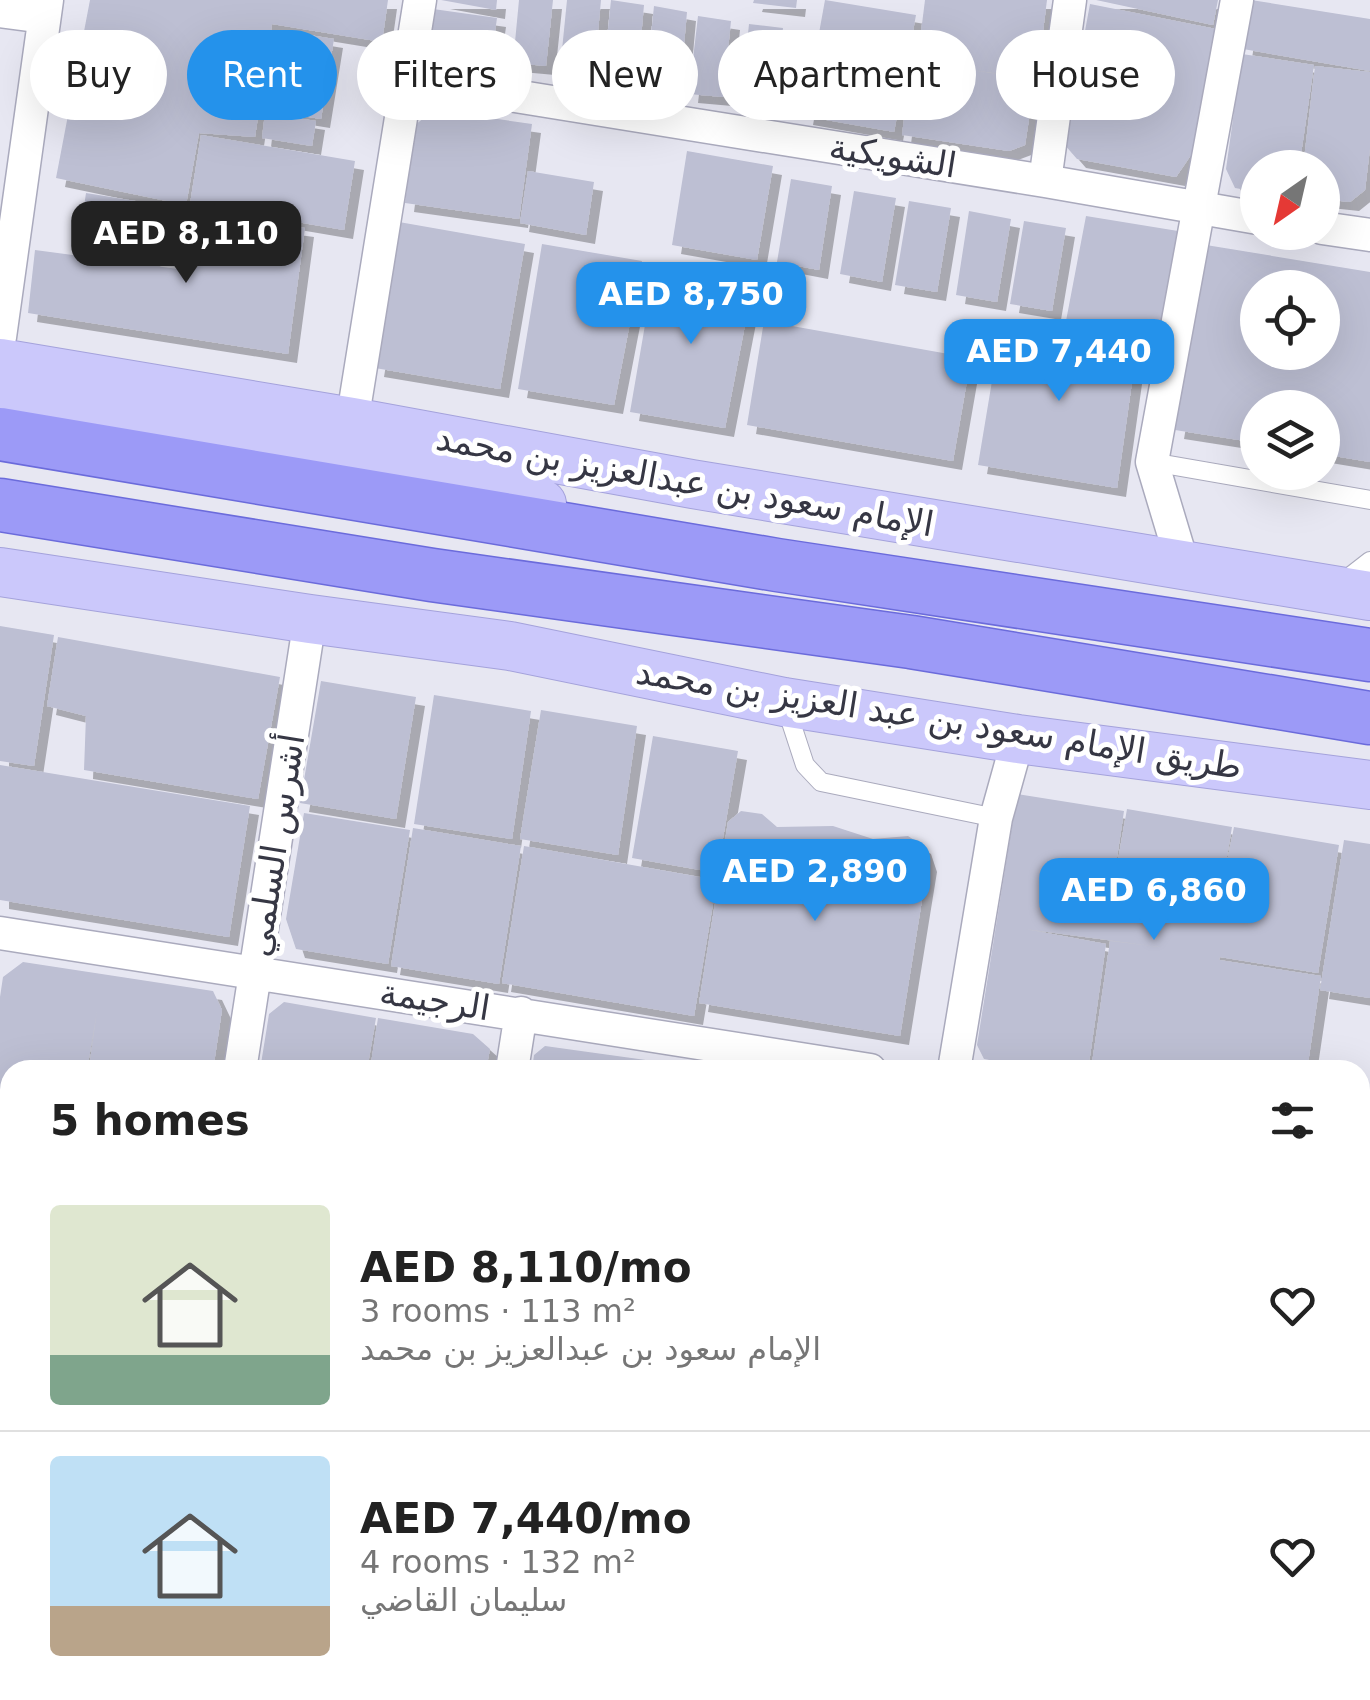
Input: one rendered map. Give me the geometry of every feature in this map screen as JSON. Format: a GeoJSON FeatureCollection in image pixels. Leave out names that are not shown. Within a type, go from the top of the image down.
{"type":"FeatureCollection","features":[{"type":"Feature","properties":{"kind":"main road","name":"الإمام سعود بن عبدالعزيز بن محمد"},"geometry":{"type":"LineString","coordinates":[[0,434],[777,565],[1370,655]]}},
{"type":"Feature","properties":{"kind":"main road"},"geometry":{"type":"LineString","coordinates":[[0,505],[432,575],[911,642],[1370,718]]}},
{"type":"Feature","properties":{"kind":"main road"},"geometry":{"type":"LineString","coordinates":[[0,540],[240,568],[432,575]]}},
{"type":"Feature","properties":{"kind":"street"},"geometry":{"type":"LineString","coordinates":[[416,30],[420,0]]}},
{"type":"Feature","properties":{"kind":"street"},"geometry":{"type":"LineString","coordinates":[[1045,181],[1070,0]]}},
{"type":"Feature","properties":{"kind":"street"},"geometry":{"type":"LineString","coordinates":[[1183,566],[1152,462],[1237,0]]}},
{"type":"Feature","properties":{"kind":"street"},"geometry":{"type":"LineString","coordinates":[[0,11],[45,9],[0,337]]}},
{"type":"Feature","properties":{"kind":"street","name":"الشويكية"},"geometry":{"type":"LineString","coordinates":[[532,99],[1240,216]]}},
{"type":"Feature","properties":{"kind":"street"},"geometry":{"type":"LineString","coordinates":[[352,422],[402,120]]}},
{"type":"Feature","properties":{"kind":"street"},"geometry":{"type":"LineString","coordinates":[[1340,231],[1370,235]]}},
{"type":"Feature","properties":{"kind":"street","name":"الإمام سعود بن عبدالعزيز بن محمد"},"geometry":{"type":"LineString","coordinates":[[0,363],[674,481],[1351,593]]}},
{"type":"Feature","properties":{"kind":"street"},"geometry":{"type":"LineString","coordinates":[[0,398],[437,477],[777,565]]}},
{"type":"Feature","properties":{"kind":"street","name":"طريق الإمام سعود بن عبد العزيز بن محمد"},"geometry":{"type":"LineString","coordinates":[[0,572],[510,646],[784,702],[1018,739],[1370,785]]}},
{"type":"Feature","properties":{"kind":"street","name":"أشرس السلمي"},"geometry":{"type":"LineString","coordinates":[[242,1060],[310,619]]}},
{"type":"Feature","properties":{"kind":"street"},"geometry":{"type":"LineString","coordinates":[[956,1060],[996,818],[1018,739]]}},
{"type":"Feature","properties":{"kind":"street","name":"الرجيمة"},"geometry":{"type":"LineString","coordinates":[[0,934],[521,1014],[766,1060]]}},
{"type":"Feature","properties":{"kind":"street"},"geometry":{"type":"LineString","coordinates":[[514,1060],[521,1014]]}},
{"type":"Feature","properties":{"kind":"lane"},"geometry":{"type":"LineString","coordinates":[[1152,462],[1370,500]]}},
{"type":"Feature","properties":{"kind":"lane"},"geometry":{"type":"LineString","coordinates":[[1351,593],[1370,561]]}},
{"type":"Feature","properties":{"kind":"lane"},"geometry":{"type":"LineString","coordinates":[[784,702],[805,765],[821,782],[996,818]]}},
{"type":"Feature","properties":{"kind":"building"},"geometry":{"type":"Polygon","coordinates":[[[90,0],[388,0],[384,30],[357,30],[357,38],[337,35],[337,30],[272,24],[271,30],[187,30],[187,120],[258,120],[255,137],[199,133],[186,205],[56,178],[67,120],[167,120],[167,30],[84,30],[90,0]]]}},
{"type":"Feature","properties":{"kind":"building"},"geometry":{"type":"Polygon","coordinates":[[[441,0],[497,0],[496,10],[441,0]]]}},
{"type":"Feature","properties":{"kind":"building"},"geometry":{"type":"Polygon","coordinates":[[[519,0],[553,0],[546,66],[532,65],[532,30],[516,30],[519,0]]]}},
{"type":"Feature","properties":{"kind":"building"},"geometry":{"type":"Polygon","coordinates":[[[567,0],[601,0],[598,30],[564,30],[567,0]]]}},
{"type":"Feature","properties":{"kind":"building"},"geometry":{"type":"Polygon","coordinates":[[[611,0],[644,5],[642,30],[608,30],[611,0]]]}},
{"type":"Feature","properties":{"kind":"building"},"geometry":{"type":"Polygon","coordinates":[[[797,0],[796,8],[753,3],[797,0]]]}},
{"type":"Feature","properties":{"kind":"building"},"geometry":{"type":"Polygon","coordinates":[[[825,0],[916,15],[913,30],[820,30],[825,0]]]}},
{"type":"Feature","properties":{"kind":"building"},"geometry":{"type":"Polygon","coordinates":[[[925,0],[1047,0],[1043,30],[996,30],[996,73],[976,71],[976,30],[921,30],[925,0]]]}},
{"type":"Feature","properties":{"kind":"building"},"geometry":{"type":"Polygon","coordinates":[[[1096,0],[1218,0],[1213,25],[1096,0]]]}},
{"type":"Feature","properties":{"kind":"building"},"geometry":{"type":"Polygon","coordinates":[[[1251,0],[1370,19],[1370,71],[1243,49],[1251,0]]]}},
{"type":"Feature","properties":{"kind":"building"},"geometry":{"type":"Polygon","coordinates":[[[1090,4],[1216,29],[1193,152],[1176,177],[1077,159],[1064,144],[1068,120],[1175,120],[1175,30],[1085,30],[1090,4]]]}},
{"type":"Feature","properties":{"kind":"building"},"geometry":{"type":"Polygon","coordinates":[[[654,6],[687,12],[685,30],[652,30],[654,6]]]}},
{"type":"Feature","properties":{"kind":"building"},"geometry":{"type":"Polygon","coordinates":[[[426,8],[497,18],[495,30],[423,30],[426,8]]]}},
{"type":"Feature","properties":{"kind":"building"},"geometry":{"type":"Polygon","coordinates":[[[698,16],[731,21],[730,30],[718,30],[718,97],[698,95],[698,16]]]}},
{"type":"Feature","properties":{"kind":"building"},"geometry":{"type":"Polygon","coordinates":[[[749,24],[783,28],[783,30],[748,30],[749,24]]]}},
{"type":"Feature","properties":{"kind":"building"},"geometry":{"type":"Polygon","coordinates":[[[1242,54],[1314,65],[1302,150],[1240,150],[1240,189],[1235,188],[1226,169],[1242,54]]]}},
{"type":"Feature","properties":{"kind":"building"},"geometry":{"type":"Polygon","coordinates":[[[1315,66],[1370,72],[1370,148],[1365,190],[1350,202],[1340,201],[1340,150],[1305,150],[1315,66]]]}},
{"type":"Feature","properties":{"kind":"building"},"geometry":{"type":"Polygon","coordinates":[[[976,71],[996,74],[996,120],[1029,120],[1025,145],[1009,151],[902,135],[904,120],[976,120],[976,71]]]}},
{"type":"Feature","properties":{"kind":"building"},"geometry":{"type":"Polygon","coordinates":[[[264,120],[316,121],[312,146],[262,138],[264,120]]]}},
{"type":"Feature","properties":{"kind":"building"},"geometry":{"type":"Polygon","coordinates":[[[421,120],[532,124],[519,219],[405,203],[415,125],[421,120]]]}},
{"type":"Feature","properties":{"kind":"building"},"geometry":{"type":"Polygon","coordinates":[[[826,120],[896,120],[894,132],[826,120]]]}},
{"type":"Feature","properties":{"kind":"building"},"geometry":{"type":"Polygon","coordinates":[[[201,135],[355,161],[344,230],[190,204],[201,135]]]}},
{"type":"Feature","properties":{"kind":"building"},"geometry":{"type":"Polygon","coordinates":[[[687,151],[773,166],[757,260],[672,245],[687,151]]]}},
{"type":"Feature","properties":{"kind":"building"},"geometry":{"type":"Polygon","coordinates":[[[528,171],[594,182],[586,235],[520,223],[528,171]]]}},
{"type":"Feature","properties":{"kind":"building"},"geometry":{"type":"Polygon","coordinates":[[[791,179],[832,186],[819,270],[777,262],[791,179]]]}},
{"type":"Feature","properties":{"kind":"building"},"geometry":{"type":"Polygon","coordinates":[[[854,191],[896,198],[882,282],[840,274],[854,191]]]}},
{"type":"Feature","properties":{"kind":"building"},"geometry":{"type":"Polygon","coordinates":[[[86,193],[160,205],[151,259],[78,247],[86,193]]]}},
{"type":"Feature","properties":{"kind":"building"},"geometry":{"type":"Polygon","coordinates":[[[909,201],[951,208],[937,292],[895,285],[909,201]]]}},
{"type":"Feature","properties":{"kind":"building"},"geometry":{"type":"Polygon","coordinates":[[[969,211],[1011,219],[997,302],[956,295],[969,211]]]}},
{"type":"Feature","properties":{"kind":"building"},"geometry":{"type":"Polygon","coordinates":[[[185,212],[305,228],[288,354],[28,313],[35,250],[178,269],[185,212]]]}},
{"type":"Feature","properties":{"kind":"building"},"geometry":{"type":"Polygon","coordinates":[[[1086,216],[1178,231],[1168,341],[1066,321],[1086,216]]]}},
{"type":"Feature","properties":{"kind":"building"},"geometry":{"type":"Polygon","coordinates":[[[1024,221],[1066,228],[1052,311],[1010,304],[1024,221]]]}},
{"type":"Feature","properties":{"kind":"building"},"geometry":{"type":"Polygon","coordinates":[[[399,222],[525,244],[500,389],[375,368],[399,222]]]}},
{"type":"Feature","properties":{"kind":"building"},"geometry":{"type":"Polygon","coordinates":[[[542,244],[642,261],[614,405],[518,389],[542,244]]]}},
{"type":"Feature","properties":{"kind":"building"},"geometry":{"type":"Polygon","coordinates":[[[1206,245],[1370,272],[1370,462],[1340,457],[1340,390],[1240,390],[1240,440],[1175,430],[1206,245]]]}},
{"type":"Feature","properties":{"kind":"building"},"geometry":{"type":"Polygon","coordinates":[[[655,267],[753,284],[725,428],[630,412],[655,267]]]}},
{"type":"Feature","properties":{"kind":"building"},"geometry":{"type":"Polygon","coordinates":[[[764,321],[971,358],[953,461],[747,425],[764,321]]]}},
{"type":"Feature","properties":{"kind":"building"},"geometry":{"type":"Polygon","coordinates":[[[1002,321],[1138,340],[1117,488],[978,465],[1002,321]]]}},
{"type":"Feature","properties":{"kind":"building"},"geometry":{"type":"Polygon","coordinates":[[[0,626],[54,635],[34,766],[0,761],[0,626]]]}},
{"type":"Feature","properties":{"kind":"building"},"geometry":{"type":"Polygon","coordinates":[[[58,637],[280,677],[258,799],[84,770],[86,716],[47,706],[58,637]]]}},
{"type":"Feature","properties":{"kind":"building"},"geometry":{"type":"Polygon","coordinates":[[[321,681],[416,697],[396,819],[300,803],[321,681]]]}},
{"type":"Feature","properties":{"kind":"building"},"geometry":{"type":"Polygon","coordinates":[[[434,695],[531,711],[512,839],[414,824],[434,695]]]}},
{"type":"Feature","properties":{"kind":"building"},"geometry":{"type":"Polygon","coordinates":[[[541,710],[637,726],[618,855],[520,839],[541,710]]]}},
{"type":"Feature","properties":{"kind":"building"},"geometry":{"type":"Polygon","coordinates":[[[653,736],[738,751],[717,873],[632,858],[653,736]]]}},
{"type":"Feature","properties":{"kind":"building"},"geometry":{"type":"Polygon","coordinates":[[[0,765],[250,806],[229,937],[0,900],[0,765]]]}},
{"type":"Feature","properties":{"kind":"building"},"geometry":{"type":"Polygon","coordinates":[[[1017,794],[1124,811],[1108,917],[1127,809],[1232,827],[1222,886],[1234,827],[1339,845],[1318,973],[1220,957],[1219,960],[1321,976],[1308,1060],[1092,1060],[1110,941],[1160,947],[1025,929],[1106,944],[1089,1060],[990,1060],[984,1059],[977,1045],[1017,794]]]}},
{"type":"Feature","properties":{"kind":"building"},"geometry":{"type":"Polygon","coordinates":[[[741,811],[762,814],[777,827],[833,826],[873,839],[908,836],[922,845],[928,863],[900,1036],[699,1003],[728,822],[741,811]]]}},
{"type":"Feature","properties":{"kind":"building"},"geometry":{"type":"Polygon","coordinates":[[[304,813],[410,830],[388,964],[296,949],[286,919],[304,813]]]}},
{"type":"Feature","properties":{"kind":"building"},"geometry":{"type":"Polygon","coordinates":[[[413,828],[521,846],[499,984],[391,966],[413,828]]]}},
{"type":"Feature","properties":{"kind":"building"},"geometry":{"type":"Polygon","coordinates":[[[1344,840],[1370,844],[1370,998],[1320,990],[1344,840]]]}},
{"type":"Feature","properties":{"kind":"building"},"geometry":{"type":"Polygon","coordinates":[[[524,846],[717,880],[694,1016],[502,983],[524,846]]]}},
{"type":"Feature","properties":{"kind":"building"},"geometry":{"type":"Polygon","coordinates":[[[23,962],[213,991],[222,1010],[214,1060],[90,1060],[97,1011],[89,1060],[0,1060],[3,977],[23,962]]]}},
{"type":"Feature","properties":{"kind":"building"},"geometry":{"type":"Polygon","coordinates":[[[284,1002],[376,1018],[369,1060],[262,1060],[269,1014],[284,1002]]]}},
{"type":"Feature","properties":{"kind":"building"},"geometry":{"type":"Polygon","coordinates":[[[378,1018],[473,1034],[490,1049],[488,1060],[372,1060],[378,1018]]]}},
{"type":"Feature","properties":{"kind":"building"},"geometry":{"type":"Polygon","coordinates":[[[545,1046],[646,1060],[533,1060],[545,1046]]]}}]}
